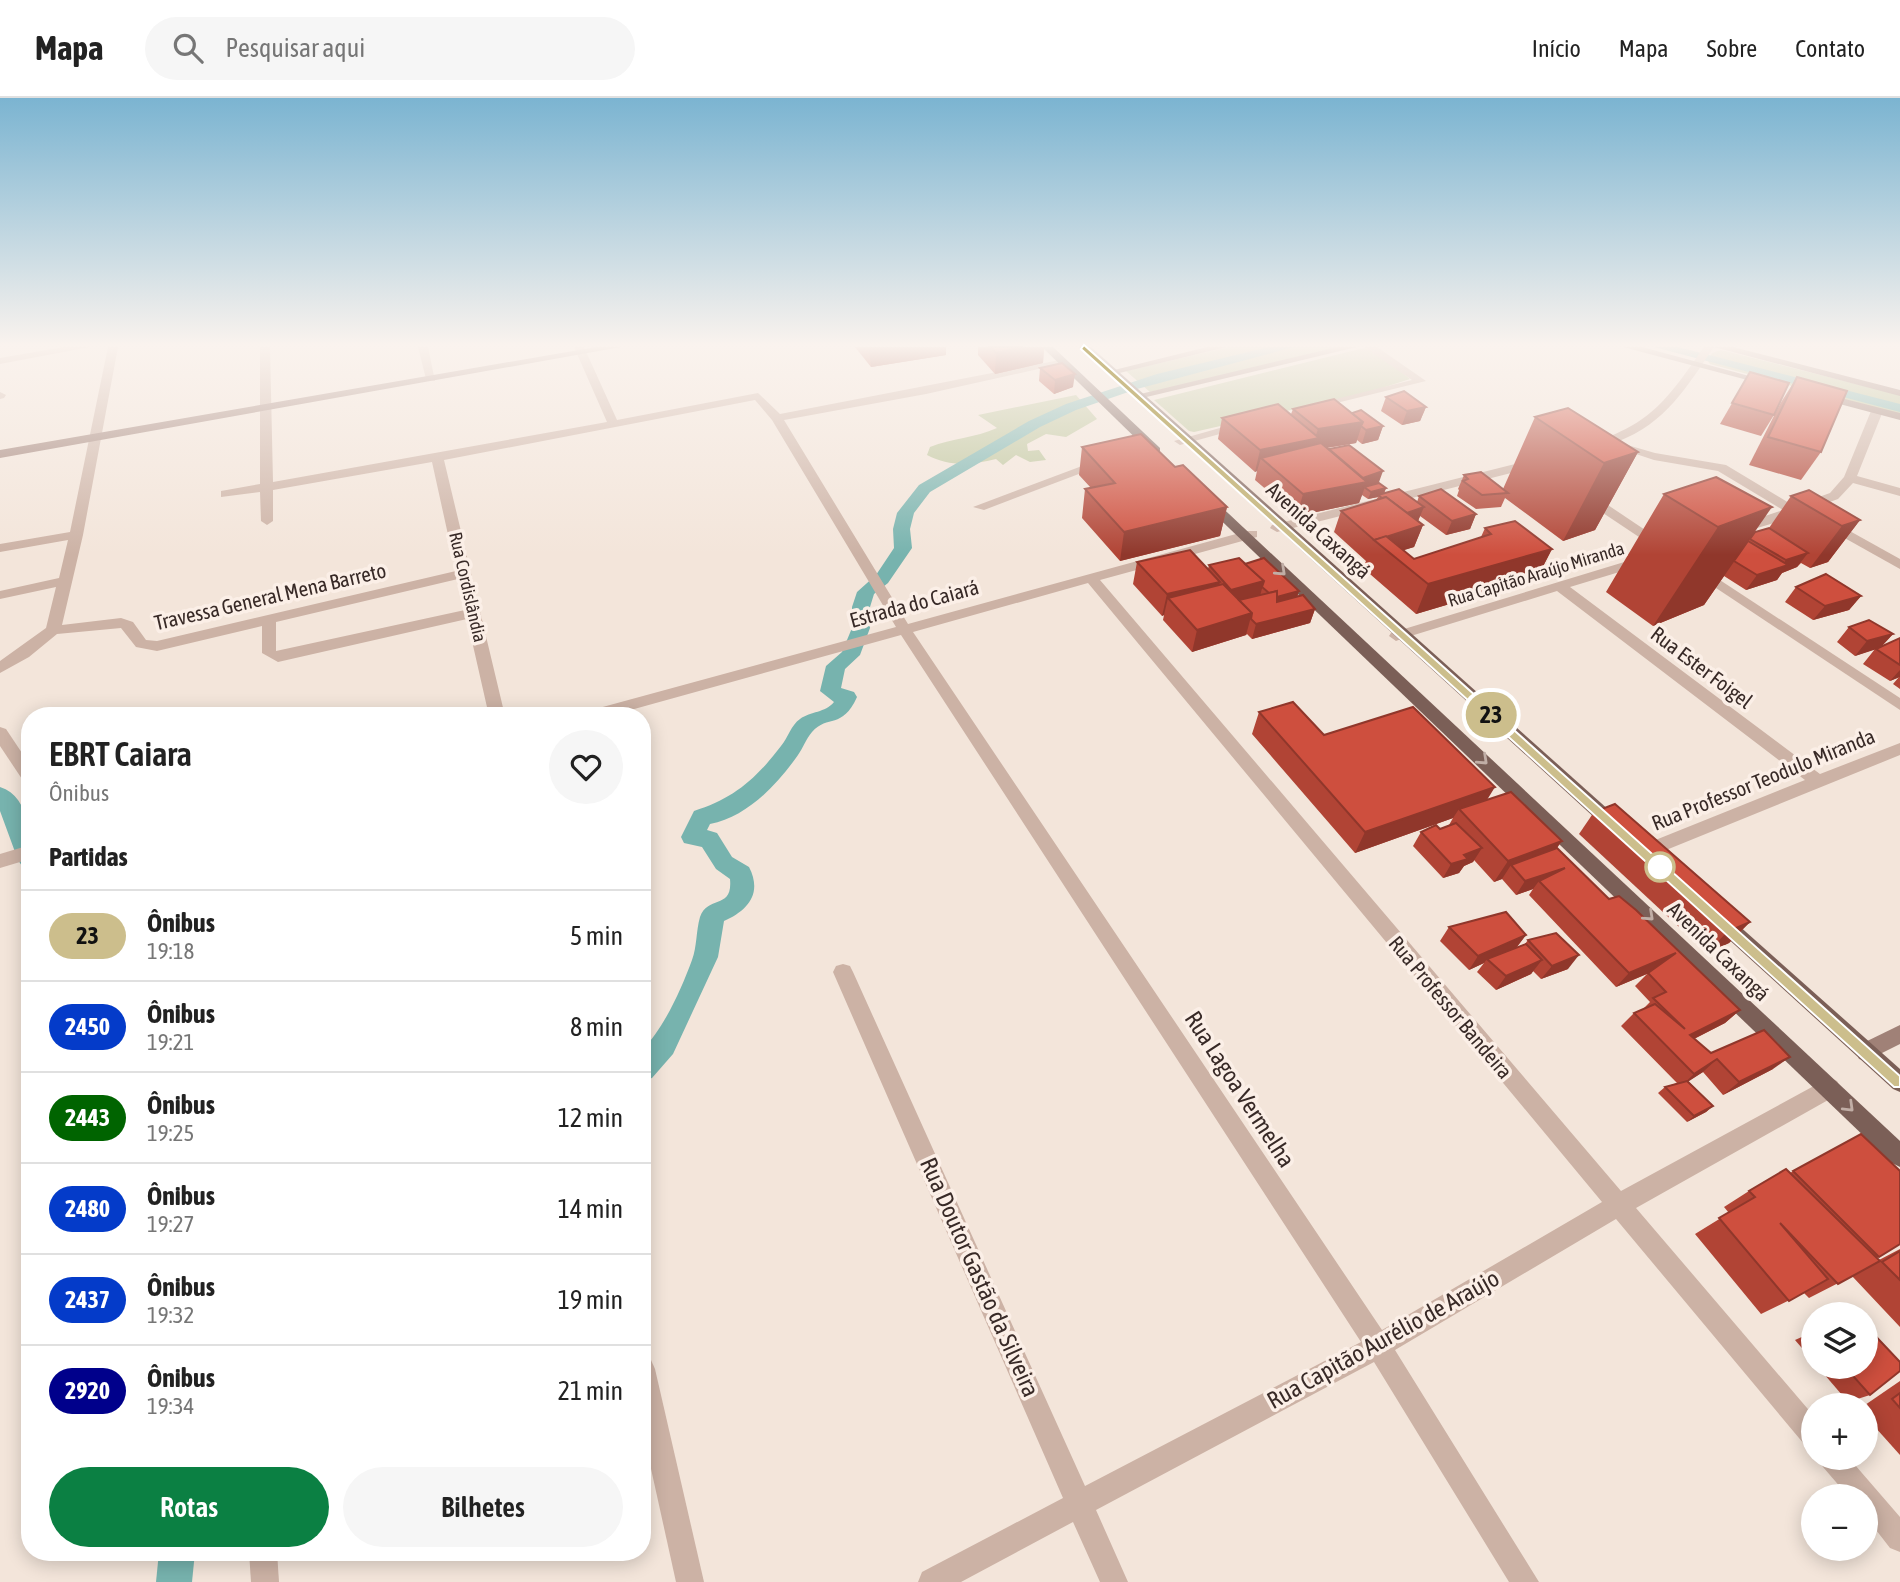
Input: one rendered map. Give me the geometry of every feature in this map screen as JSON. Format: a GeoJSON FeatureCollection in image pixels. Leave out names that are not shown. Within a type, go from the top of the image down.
{"type":"FeatureCollection","features":[{"type":"Feature","properties":{"kind":"main road"},"geometry":{"type":"LineString","coordinates":[[1117,416],[1171,466]]}},
{"type":"Feature","properties":{"kind":"main road","name":"Avenida Caxangá"},"geometry":{"type":"LineString","coordinates":[[1158,416],[1398,635],[1639,848]]}},
{"type":"Feature","properties":{"kind":"main road","name":"Avenida Caxangá"},"geometry":{"type":"LineString","coordinates":[[1199,492],[1248,535],[1900,1156]]}},
{"type":"Feature","properties":{"kind":"main road","name":"Avenida Caxangá"},"geometry":{"type":"LineString","coordinates":[[1706,908],[1900,1082]]}},
{"type":"Feature","properties":{"kind":"street"},"geometry":{"type":"LineString","coordinates":[[0,668],[24,654],[50,632],[66,580],[99,416]]}},
{"type":"Feature","properties":{"kind":"street"},"geometry":{"type":"LineString","coordinates":[[0,454],[213,416]]}},
{"type":"Feature","properties":{"kind":"street"},"geometry":{"type":"LineString","coordinates":[[265,416],[267,521]]}},
{"type":"Feature","properties":{"kind":"street"},"geometry":{"type":"LineString","coordinates":[[610,416],[613,423]]}},
{"type":"Feature","properties":{"kind":"street"},"geometry":{"type":"LineString","coordinates":[[225,494],[437,458],[647,416]]}},
{"type":"Feature","properties":{"kind":"street"},"geometry":{"type":"LineString","coordinates":[[777,418],[787,416]]}},
{"type":"Feature","properties":{"kind":"street"},"geometry":{"type":"LineString","coordinates":[[1584,449],[1608,442],[1654,416]]}},
{"type":"Feature","properties":{"kind":"street"},"geometry":{"type":"LineString","coordinates":[[1721,536],[1834,496],[1850,478],[1875,416]]}},
{"type":"Feature","properties":{"kind":"street","name":"Rua Lagoa Vermelha"},"geometry":{"type":"LineString","coordinates":[[777,418],[904,629],[1378,1346],[1525,1582]]}},
{"type":"Feature","properties":{"kind":"street"},"geometry":{"type":"LineString","coordinates":[[1182,440],[1254,422]]}},
{"type":"Feature","properties":{"kind":"street"},"geometry":{"type":"LineString","coordinates":[[1608,442],[1625,448],[1723,468],[1900,565]]}},
{"type":"Feature","properties":{"kind":"street","name":"Rua Cordislândia"},"geometry":{"type":"LineString","coordinates":[[437,458],[495,707]]}},
{"type":"Feature","properties":{"kind":"street"},"geometry":{"type":"LineString","coordinates":[[1280,528],[1544,464]]}},
{"type":"Feature","properties":{"kind":"street"},"geometry":{"type":"LineString","coordinates":[[979,507],[1086,469]]}},
{"type":"Feature","properties":{"kind":"street"},"geometry":{"type":"LineString","coordinates":[[1850,478],[1900,492]]}},
{"type":"Feature","properties":{"kind":"street"},"geometry":{"type":"LineString","coordinates":[[1570,485],[1900,705]]}},
{"type":"Feature","properties":{"kind":"street","name":"Estrada do Caiará"},"geometry":{"type":"LineString","coordinates":[[621,707],[1248,535]]}},
{"type":"Feature","properties":{"kind":"street"},"geometry":{"type":"LineString","coordinates":[[0,548],[76,536]]}},
{"type":"Feature","properties":{"kind":"street","name":"Rua Capitão Araújo Miranda"},"geometry":{"type":"LineString","coordinates":[[1398,635],[1559,586],[1676,556]]}},
{"type":"Feature","properties":{"kind":"street","name":"Travessa General Mena Barreto"},"geometry":{"type":"LineString","coordinates":[[50,632],[121,623],[128,625],[141,644],[157,646],[464,572]]}},
{"type":"Feature","properties":{"kind":"street","name":"Rua Professor Bandeira"},"geometry":{"type":"LineString","coordinates":[[1091,578],[1801,1421]]}},
{"type":"Feature","properties":{"kind":"street"},"geometry":{"type":"LineString","coordinates":[[0,595],[66,580]]}},
{"type":"Feature","properties":{"kind":"street","name":"Rua Ester Foigel"},"geometry":{"type":"LineString","coordinates":[[1559,586],[1819,782]]}},
{"type":"Feature","properties":{"kind":"street"},"geometry":{"type":"LineString","coordinates":[[269,618],[269,653],[278,657],[474,613]]}},
{"type":"Feature","properties":{"kind":"street"},"geometry":{"type":"LineString","coordinates":[[0,655],[50,632]]}},
{"type":"Feature","properties":{"kind":"street"},"geometry":{"type":"LineString","coordinates":[[0,733],[21,764]]}},
{"type":"Feature","properties":{"kind":"street","name":"Rua Professor Teodulo Miranda"},"geometry":{"type":"LineString","coordinates":[[1639,848],[1819,782],[1900,749]]}},
{"type":"Feature","properties":{"kind":"street"},"geometry":{"type":"LineString","coordinates":[[3,861],[21,855]]}},
{"type":"Feature","properties":{"kind":"street","name":"Rua Doutor Gastão da Silveira"},"geometry":{"type":"LineString","coordinates":[[843,972],[1114,1582]]}},
{"type":"Feature","properties":{"kind":"street"},"geometry":{"type":"LineString","coordinates":[[1866,1052],[1900,1034]]}},
{"type":"Feature","properties":{"kind":"street","name":"Rua Capitão Aurélio de Araújo"},"geometry":{"type":"LineString","coordinates":[[932,1582],[1378,1346],[1618,1205],[1830,1088]]}},
{"type":"Feature","properties":{"kind":"street"},"geometry":{"type":"LineString","coordinates":[[651,1408],[690,1582]]}},
{"type":"Feature","properties":{"kind":"street"},"geometry":{"type":"LineString","coordinates":[[1842,1470],[1854,1484]]}},
{"type":"Feature","properties":{"kind":"street"},"geometry":{"type":"LineString","coordinates":[[1878,1512],[1900,1538]]}},
{"type":"Feature","properties":{"kind":"street"},"geometry":{"type":"LineString","coordinates":[[264,1561],[265,1582]]}},
{"type":"Feature","properties":{"kind":"green space"},"geometry":{"type":"Polygon","coordinates":[[[980,416],[1095,416],[1097,419],[1066,437],[1046,434],[1027,444],[1028,451],[1039,450],[1046,460],[1030,462],[1016,455],[1003,465],[996,459],[961,464],[944,462],[927,455],[930,447],[997,428],[980,416]]]}},
{"type":"Feature","properties":{"kind":"green space"},"geometry":{"type":"Polygon","coordinates":[[[1172,416],[1263,416],[1194,432],[1189,431],[1172,416]]]}},
{"type":"Feature","properties":{"kind":"building"},"geometry":{"type":"Polygon","coordinates":[[[1293,416],[1319,438],[1260,450],[1222,418],[1293,416]]]}},
{"type":"Feature","properties":{"kind":"building"},"geometry":{"type":"Polygon","coordinates":[[[1302,416],[1356,416],[1363,422],[1318,429],[1302,416]]]}},
{"type":"Feature","properties":{"kind":"building"},"geometry":{"type":"Polygon","coordinates":[[[1356,416],[1370,416],[1383,426],[1366,430],[1361,426],[1363,422],[1356,416]]]}},
{"type":"Feature","properties":{"kind":"building"},"geometry":{"type":"Polygon","coordinates":[[[1581,416],[1638,452],[1604,463],[1535,417],[1581,416]]]}},
{"type":"Feature","properties":{"kind":"building"},"geometry":{"type":"Polygon","coordinates":[[[1778,416],[1836,416],[1821,452],[1768,437],[1778,416]]]}},
{"type":"Feature","properties":{"kind":"building"},"geometry":{"type":"Polygon","coordinates":[[[1141,434],[1175,467],[1183,465],[1227,507],[1124,532],[1085,489],[1115,483],[1082,447],[1141,434]]]}},
{"type":"Feature","properties":{"kind":"building"},"geometry":{"type":"Polygon","coordinates":[[[1321,443],[1367,482],[1303,494],[1261,458],[1321,443]]]}},
{"type":"Feature","properties":{"kind":"building"},"geometry":{"type":"Polygon","coordinates":[[[1349,445],[1383,471],[1363,478],[1329,449],[1349,445]]]}},
{"type":"Feature","properties":{"kind":"building"},"geometry":{"type":"Polygon","coordinates":[[[1481,472],[1508,493],[1482,495],[1463,481],[1468,479],[1464,475],[1481,472]]]}},
{"type":"Feature","properties":{"kind":"building"},"geometry":{"type":"Polygon","coordinates":[[[1716,477],[1772,507],[1718,527],[1664,494],[1716,477]]]}},
{"type":"Feature","properties":{"kind":"building"},"geometry":{"type":"Polygon","coordinates":[[[1379,483],[1386,488],[1371,492],[1364,487],[1379,483]]]}},
{"type":"Feature","properties":{"kind":"building"},"geometry":{"type":"Polygon","coordinates":[[[1399,489],[1424,507],[1407,513],[1386,497],[1378,495],[1399,489]]]}},
{"type":"Feature","properties":{"kind":"building"},"geometry":{"type":"Polygon","coordinates":[[[1441,489],[1476,514],[1452,521],[1419,496],[1441,489]]]}},
{"type":"Feature","properties":{"kind":"building"},"geometry":{"type":"Polygon","coordinates":[[[1809,490],[1860,520],[1842,526],[1791,496],[1809,490]]]}},
{"type":"Feature","properties":{"kind":"building"},"geometry":{"type":"Polygon","coordinates":[[[1386,497],[1423,525],[1374,540],[1341,511],[1386,497]]]}},
{"type":"Feature","properties":{"kind":"building"},"geometry":{"type":"Polygon","coordinates":[[[1515,521],[1552,549],[1428,584],[1374,540],[1386,536],[1414,559],[1491,534],[1485,528],[1515,521]]]}},
{"type":"Feature","properties":{"kind":"building"},"geometry":{"type":"Polygon","coordinates":[[[1769,528],[1808,553],[1786,560],[1750,539],[1755,532],[1769,528]]]}},
{"type":"Feature","properties":{"kind":"building"},"geometry":{"type":"Polygon","coordinates":[[[1748,541],[1788,565],[1757,575],[1734,561],[1748,541]]]}},
{"type":"Feature","properties":{"kind":"building"},"geometry":{"type":"Polygon","coordinates":[[[1190,550],[1220,582],[1167,594],[1137,562],[1190,550]]]}},
{"type":"Feature","properties":{"kind":"building"},"geometry":{"type":"Polygon","coordinates":[[[1239,558],[1264,581],[1231,590],[1209,565],[1239,558]]]}},
{"type":"Feature","properties":{"kind":"building"},"geometry":{"type":"Polygon","coordinates":[[[1264,558],[1299,591],[1277,597],[1277,591],[1269,593],[1262,587],[1264,581],[1245,564],[1264,558]]]}},
{"type":"Feature","properties":{"kind":"building"},"geometry":{"type":"Polygon","coordinates":[[[1826,574],[1861,596],[1825,606],[1796,587],[1826,574]]]}},
{"type":"Feature","properties":{"kind":"building"},"geometry":{"type":"Polygon","coordinates":[[[1223,584],[1252,613],[1197,630],[1168,598],[1223,584]]]}},
{"type":"Feature","properties":{"kind":"building"},"geometry":{"type":"Polygon","coordinates":[[[1277,591],[1277,602],[1303,595],[1315,609],[1256,624],[1251,619],[1252,613],[1239,600],[1277,591]]]}},
{"type":"Feature","properties":{"kind":"building"},"geometry":{"type":"Polygon","coordinates":[[[1869,620],[1893,634],[1867,641],[1849,627],[1869,620]]]}},
{"type":"Feature","properties":{"kind":"building"},"geometry":{"type":"Polygon","coordinates":[[[1900,638],[1900,665],[1876,649],[1900,638]]]}},
{"type":"Feature","properties":{"kind":"building"},"geometry":{"type":"Polygon","coordinates":[[[1293,702],[1324,735],[1413,707],[1495,787],[1365,832],[1259,712],[1293,702]]]}},
{"type":"Feature","properties":{"kind":"building"},"geometry":{"type":"Polygon","coordinates":[[[1511,792],[1562,841],[1508,861],[1459,809],[1511,792]]]}},
{"type":"Feature","properties":{"kind":"building"},"geometry":{"type":"Polygon","coordinates":[[[1615,804],[1750,922],[1727,932],[1594,812],[1615,804]]]}},
{"type":"Feature","properties":{"kind":"building"},"geometry":{"type":"Polygon","coordinates":[[[1456,823],[1482,848],[1464,855],[1468,859],[1451,864],[1421,832],[1436,825],[1440,829],[1456,823]]]}},
{"type":"Feature","properties":{"kind":"building"},"geometry":{"type":"Polygon","coordinates":[[[1557,848],[1609,899],[1619,896],[1636,910],[1740,1010],[1690,1035],[1711,1053],[1764,1030],[1790,1057],[1739,1082],[1717,1059],[1694,1074],[1634,1013],[1655,1004],[1685,1029],[1653,998],[1666,992],[1648,973],[1676,953],[1629,973],[1539,881],[1565,868],[1525,881],[1511,865],[1557,848]]]}},
{"type":"Feature","properties":{"kind":"building"},"geometry":{"type":"Polygon","coordinates":[[[1506,912],[1526,935],[1478,956],[1449,927],[1506,912]]]}},
{"type":"Feature","properties":{"kind":"building"},"geometry":{"type":"Polygon","coordinates":[[[1556,933],[1579,955],[1552,966],[1528,940],[1556,933]]]}},
{"type":"Feature","properties":{"kind":"building"},"geometry":{"type":"Polygon","coordinates":[[[1526,944],[1542,960],[1506,976],[1487,959],[1526,944]]]}},
{"type":"Feature","properties":{"kind":"building"},"geometry":{"type":"Polygon","coordinates":[[[1687,1081],[1713,1106],[1694,1116],[1665,1087],[1687,1081]]]}},
{"type":"Feature","properties":{"kind":"building"},"geometry":{"type":"Polygon","coordinates":[[[1861,1134],[1900,1171],[1900,1244],[1879,1257],[1793,1171],[1861,1134]]]}},
{"type":"Feature","properties":{"kind":"building"},"geometry":{"type":"Polygon","coordinates":[[[1786,1169],[1880,1261],[1838,1284],[1780,1223],[1828,1279],[1789,1301],[1719,1218],[1755,1197],[1749,1191],[1786,1169]]]}},
{"type":"Feature","properties":{"kind":"building"},"geometry":{"type":"Polygon","coordinates":[[[1900,1251],[1900,1280],[1882,1262],[1900,1251]]]}},
{"type":"Feature","properties":{"kind":"building"},"geometry":{"type":"Polygon","coordinates":[[[1878,1339],[1900,1362],[1900,1371],[1872,1393],[1868,1393],[1856,1379],[1878,1379],[1878,1339]]]}},
{"type":"Feature","properties":{"kind":"building"},"geometry":{"type":"Polygon","coordinates":[[[1900,1393],[1900,1408],[1892,1399],[1900,1393]]]}},
{"type":"Feature","properties":{"kind":"waterway"},"geometry":{"type":"LineString","coordinates":[[651,1060],[664,1046],[706,957],[706,943],[713,915],[734,905],[741,897],[741,874],[724,863],[709,839],[692,837],[702,817],[727,810],[739,802],[773,771],[806,725],[832,716],[840,710],[847,697],[830,691],[836,666],[850,655],[861,628],[861,607],[866,592],[882,579],[903,548],[902,529],[913,500],[938,479],[1051,416]]}},
{"type":"Feature","properties":{"kind":"waterway"},"geometry":{"type":"LineString","coordinates":[[0,795],[11,809],[21,836]]}},
{"type":"Feature","properties":{"kind":"waterway"},"geometry":{"type":"LineString","coordinates":[[174,1582],[176,1561]]}},
{"type":"Feature","properties":{"kind":"bus line","name":"23"},"geometry":{"type":"LineString","coordinates":[[1160,416],[1900,1082]]}}]}
